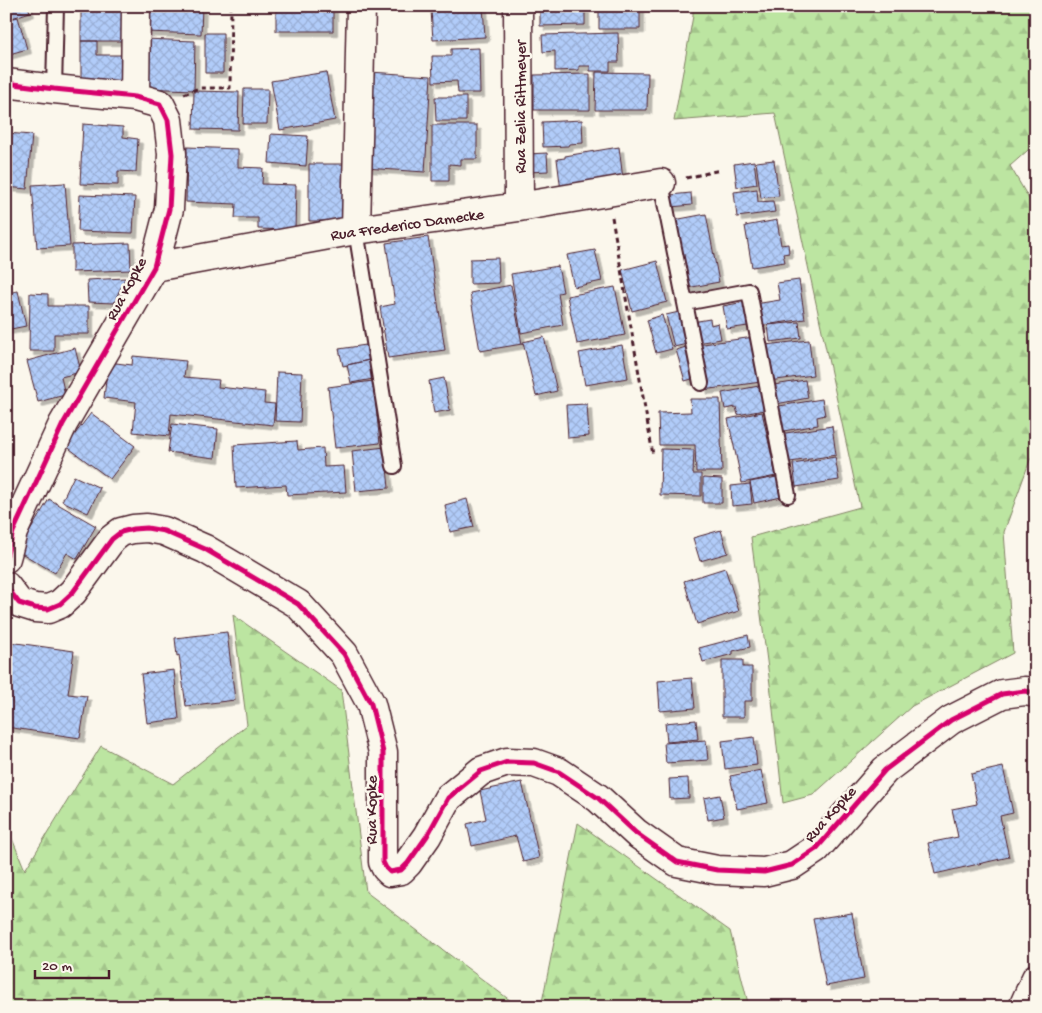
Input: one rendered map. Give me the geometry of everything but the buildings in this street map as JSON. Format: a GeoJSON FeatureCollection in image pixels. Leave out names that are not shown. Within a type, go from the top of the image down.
{"type":"FeatureCollection","features":[{"type":"Feature","properties":{"kind":"street"},"geometry":{"type":"LineString","coordinates":[[6,82],[54,90],[148,100],[136,6]]}},
{"type":"Feature","properties":{"kind":"street"},"geometry":{"type":"LineString","coordinates":[[356,230],[361,6]]}},
{"type":"Feature","properties":{"kind":"street","name":"Rua Zelia Rittmeyer"},"geometry":{"type":"LineString","coordinates":[[518,6],[519,207]]}},
{"type":"Feature","properties":{"kind":"street","name":"Rua Kopke"},"geometry":{"type":"LineString","coordinates":[[6,558],[10,525],[63,424],[154,267],[169,209],[172,154],[168,120],[148,100]]}},
{"type":"Feature","properties":{"kind":"street","name":"Rua Frederico Damecke"},"geometry":{"type":"LineString","coordinates":[[154,267],[356,230],[519,207],[661,183]]}},
{"type":"Feature","properties":{"kind":"street","name":"Rua Kopke"},"geometry":{"type":"LineString","coordinates":[[6,586],[19,603],[35,608],[48,609],[60,604],[73,592],[112,539],[121,532],[147,528],[164,531],[205,549],[298,604],[344,654],[372,704],[383,752],[383,862],[390,872],[402,870],[408,863],[427,836],[448,798],[481,771],[507,762],[534,763],[559,772],[598,798],[636,833],[677,862],[717,870],[764,872],[792,865],[816,849],[884,770],[951,720],[1002,694],[1025,691],[1036,693]]}},
{"type":"Feature","properties":{"kind":"street"},"geometry":{"type":"LineString","coordinates":[[1023,1007],[1036,978]]}},
{"type":"Feature","properties":{"kind":"lane"},"geometry":{"type":"LineString","coordinates":[[54,90],[56,6]]}},
{"type":"Feature","properties":{"kind":"lane"},"geometry":{"type":"LineString","coordinates":[[661,183],[701,383]]}},
{"type":"Feature","properties":{"kind":"lane"},"geometry":{"type":"LineString","coordinates":[[356,230],[394,466]]}},
{"type":"Feature","properties":{"kind":"lane"},"geometry":{"type":"LineString","coordinates":[[685,303],[749,291],[788,495]]}},
{"type":"Feature","properties":{"kind":"path"},"geometry":{"type":"LineString","coordinates":[[148,100],[199,88],[230,88],[231,6]]}},
{"type":"Feature","properties":{"kind":"path"},"geometry":{"type":"LineString","coordinates":[[661,183],[720,170]]}},
{"type":"Feature","properties":{"kind":"path"},"geometry":{"type":"LineString","coordinates":[[608,193],[653,455]]}},
{"type":"Feature","properties":{"kind":"green space"},"geometry":{"type":"Polygon","coordinates":[[[693,6],[1036,6],[1036,143],[1010,166],[1036,211],[1036,451],[1030,460],[1004,532],[1013,653],[912,706],[813,795],[783,803],[751,537],[860,507],[775,113],[674,121],[693,16],[693,6]]]}},
{"type":"Feature","properties":{"kind":"green space"},"geometry":{"type":"Polygon","coordinates":[[[233,615],[341,690],[366,892],[519,1007],[6,1007],[6,824],[25,870],[101,746],[173,784],[247,725],[233,615]]]}},
{"type":"Feature","properties":{"kind":"green space"},"geometry":{"type":"Polygon","coordinates":[[[578,823],[730,931],[749,1007],[541,1007],[578,823]]]}},
{"type":"Feature","properties":{"kind":"cycle path"},"geometry":{"type":"LineString","coordinates":[[6,83],[135,97],[160,104],[168,120],[172,154],[169,209],[154,267],[63,424],[13,532],[6,558]]}},
{"type":"Feature","properties":{"kind":"cycle path"},"geometry":{"type":"LineString","coordinates":[[6,586],[19,603],[35,608],[48,609],[60,604],[73,592],[112,539],[121,532],[147,528],[164,531],[205,549],[298,604],[344,654],[371,704],[383,752],[383,862],[390,872],[401,870],[408,863],[427,836],[448,798],[481,771],[507,762],[534,763],[559,772],[598,798],[636,833],[677,862],[717,870],[764,872],[792,865],[816,849],[885,770],[951,720],[1002,694],[1025,691],[1036,693]]}}]}
